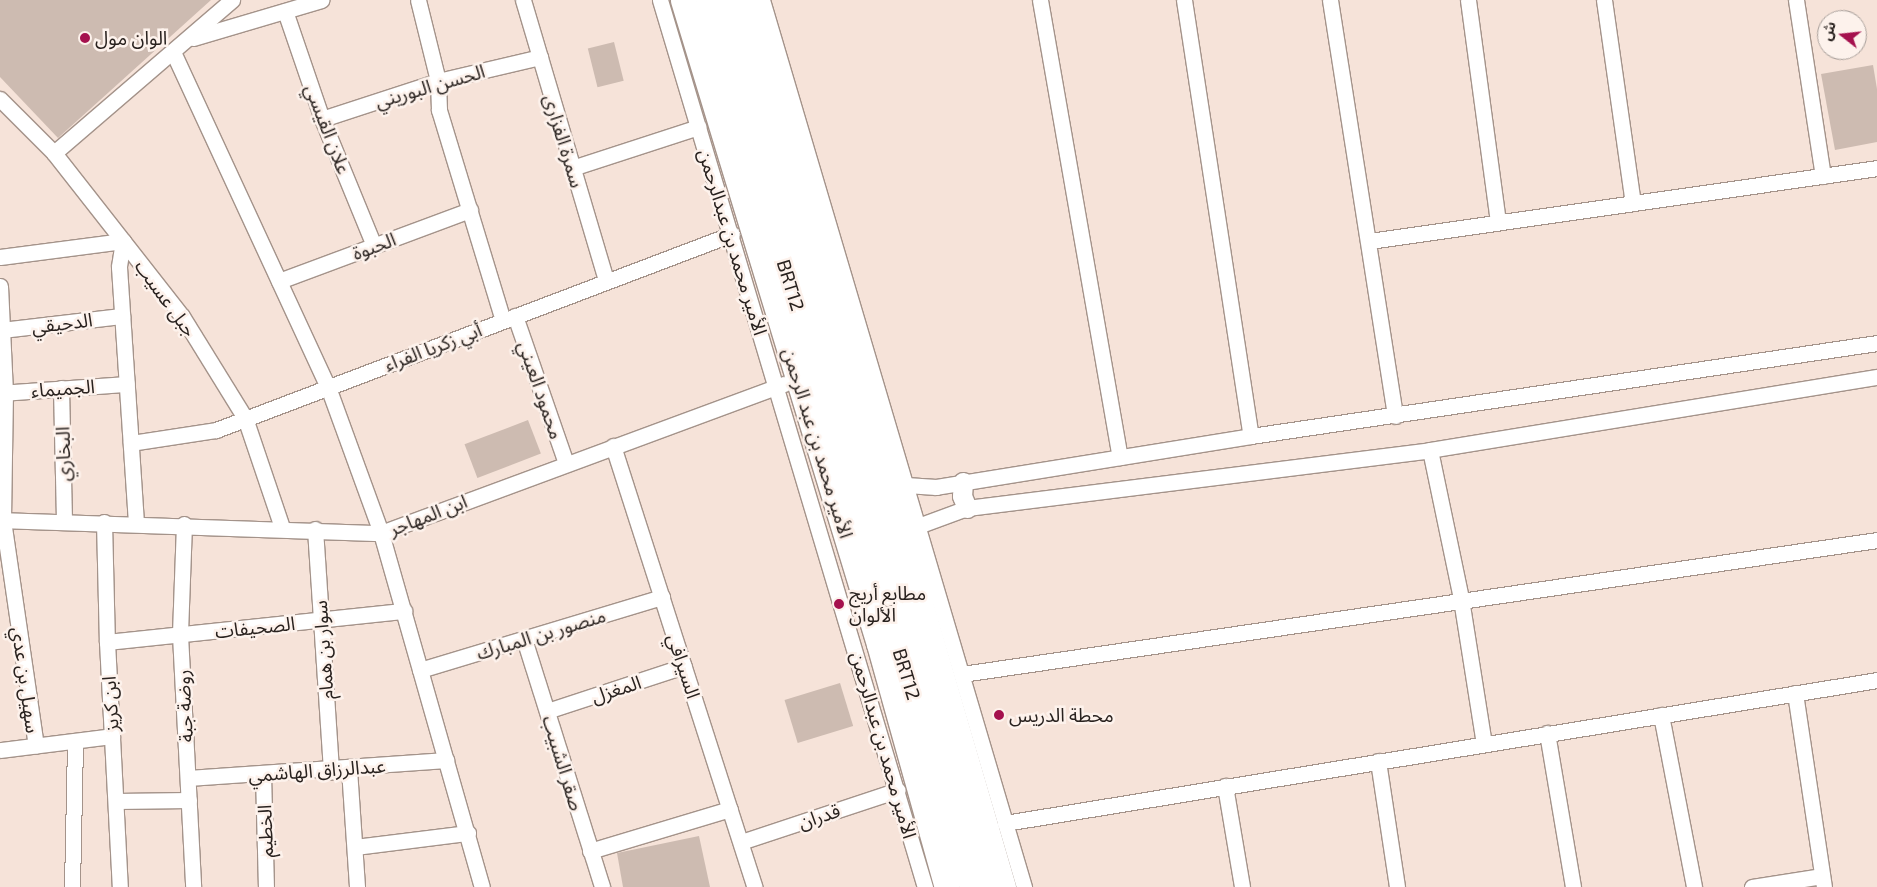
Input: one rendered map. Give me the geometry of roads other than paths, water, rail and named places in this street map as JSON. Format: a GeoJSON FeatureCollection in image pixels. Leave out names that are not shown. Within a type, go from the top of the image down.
{"type":"FeatureCollection","features":[{"type":"Feature","properties":{"kind":"main road","name":"الأمير محمد بن عبد الرحمن"},"geometry":{"type":"LineString","coordinates":[[683,0],[787,383],[879,644],[948,887]]}},
{"type":"Feature","properties":{"kind":"main road","name":"BRT12"},"geometry":{"type":"LineString","coordinates":[[706,0],[970,887]]}},
{"type":"Feature","properties":{"kind":"main road","name":"BRT12"},"geometry":{"type":"LineString","coordinates":[[725,0],[989,887]]}},
{"type":"Feature","properties":{"kind":"main road"},"geometry":{"type":"LineString","coordinates":[[744,0],[780,128],[847,318],[1003,887]]}},
{"type":"Feature","properties":{"kind":"main road"},"geometry":{"type":"LineString","coordinates":[[780,128],[782,70]]}},
{"type":"Feature","properties":{"kind":"street"},"geometry":{"type":"LineString","coordinates":[[54,153],[189,39],[232,0]]}},
{"type":"Feature","properties":{"kind":"street"},"geometry":{"type":"LineString","coordinates":[[189,39],[321,0]]}},
{"type":"Feature","properties":{"kind":"street","name":"محمود العيني"},"geometry":{"type":"LineString","coordinates":[[418,0],[438,81],[439,110],[470,210],[509,318],[566,463]]}},
{"type":"Feature","properties":{"kind":"street","name":"سمرة الفزارى"},"geometry":{"type":"LineString","coordinates":[[523,0],[606,281]]}},
{"type":"Feature","properties":{"kind":"street","name":"الأمير محمد بن عبدالرحمن"},"geometry":{"type":"LineString","coordinates":[[660,0],[732,234],[787,383],[925,887]]}},
{"type":"Feature","properties":{"kind":"street"},"geometry":{"type":"LineString","coordinates":[[762,0],[847,318],[906,485],[1024,887]]}},
{"type":"Feature","properties":{"kind":"street"},"geometry":{"type":"LineString","coordinates":[[1040,0],[1120,457]]}},
{"type":"Feature","properties":{"kind":"street"},"geometry":{"type":"LineString","coordinates":[[1184,0],[1252,436]]}},
{"type":"Feature","properties":{"kind":"street"},"geometry":{"type":"LineString","coordinates":[[1330,0],[1370,241],[1395,416]]}},
{"type":"Feature","properties":{"kind":"street"},"geometry":{"type":"LineString","coordinates":[[1468,0],[1498,222]]}},
{"type":"Feature","properties":{"kind":"street"},"geometry":{"type":"LineString","coordinates":[[1604,0],[1634,203]]}},
{"type":"Feature","properties":{"kind":"street"},"geometry":{"type":"LineString","coordinates":[[1796,0],[1823,176]]}},
{"type":"Feature","properties":{"kind":"street","name":"علان القيسي"},"geometry":{"type":"LineString","coordinates":[[284,11],[322,118],[374,246]]}},
{"type":"Feature","properties":{"kind":"street"},"geometry":{"type":"LineString","coordinates":[[173,52],[328,387],[381,533],[482,887]]}},
{"type":"Feature","properties":{"kind":"street","name":"الحسن البوريني"},"geometry":{"type":"LineString","coordinates":[[322,118],[438,81],[540,57]]}},
{"type":"Feature","properties":{"kind":"street","name":"جبل عسيب"},"geometry":{"type":"LineString","coordinates":[[0,99],[54,153],[182,316],[245,418],[282,527]]}},
{"type":"Feature","properties":{"kind":"street"},"geometry":{"type":"LineString","coordinates":[[572,168],[698,127]]}},
{"type":"Feature","properties":{"kind":"street"},"geometry":{"type":"LineString","coordinates":[[1370,241],[1877,168]]}},
{"type":"Feature","properties":{"kind":"street","name":"الحبوة"},"geometry":{"type":"LineString","coordinates":[[279,281],[470,210]]}},
{"type":"Feature","properties":{"kind":"street","name":"أبي زكريا الفراء"},"geometry":{"type":"LineString","coordinates":[[130,443],[216,430],[732,234]]}},
{"type":"Feature","properties":{"kind":"street"},"geometry":{"type":"LineString","coordinates":[[0,257],[123,241],[119,267],[136,522]]}},
{"type":"Feature","properties":{"kind":"street","name":"سهيل بن عدي"},"geometry":{"type":"LineString","coordinates":[[0,286],[2,330],[1,520],[36,746]]}},
{"type":"Feature","properties":{"kind":"street","name":"الدحيقي"},"geometry":{"type":"LineString","coordinates":[[2,330],[122,316]]}},
{"type":"Feature","properties":{"kind":"street"},"geometry":{"type":"LineString","coordinates":[[906,485],[922,488],[1252,436],[1877,343]]}},
{"type":"Feature","properties":{"kind":"street"},"geometry":{"type":"LineString","coordinates":[[918,526],[967,508],[1430,450],[1877,377]]}},
{"type":"Feature","properties":{"kind":"street","name":"ابن المهاجر"},"geometry":{"type":"LineString","coordinates":[[1,520],[136,522],[282,527],[381,533],[566,463],[787,383]]}},
{"type":"Feature","properties":{"kind":"street","name":"الجميماء"},"geometry":{"type":"LineString","coordinates":[[2,393],[127,384]]}},
{"type":"Feature","properties":{"kind":"street","name":"البخاري"},"geometry":{"type":"LineString","coordinates":[[62,388],[64,520]]}},
{"type":"Feature","properties":{"kind":"street","name":"السيرافي"},"geometry":{"type":"LineString","coordinates":[[613,446],[755,887]]}},
{"type":"Feature","properties":{"kind":"street"},"geometry":{"type":"LineString","coordinates":[[1430,450],[1461,599],[1484,744]]}},
{"type":"Feature","properties":{"kind":"street"},"geometry":{"type":"LineString","coordinates":[[963,482],[962,496],[967,508]]}},
{"type":"Feature","properties":{"kind":"street","name":"ابن كريز"},"geometry":{"type":"LineString","coordinates":[[104,522],[107,642],[120,887]]}},
{"type":"Feature","properties":{"kind":"street","name":"روضة جبة"},"geometry":{"type":"LineString","coordinates":[[184,524],[180,635],[193,887]]}},
{"type":"Feature","properties":{"kind":"street","name":"سوار بن همام"},"geometry":{"type":"LineString","coordinates":[[315,529],[331,771]]}},
{"type":"Feature","properties":{"kind":"street"},"geometry":{"type":"LineString","coordinates":[[962,674],[1461,599],[1877,540]]}},
{"type":"Feature","properties":{"kind":"street","name":"منصور بن المبارك"},"geometry":{"type":"LineString","coordinates":[[420,670],[662,597]]}},
{"type":"Feature","properties":{"kind":"street","name":"الصحيفات"},"geometry":{"type":"LineString","coordinates":[[107,642],[404,611]]}},
{"type":"Feature","properties":{"kind":"street","name":"صقر الشبيب"},"geometry":{"type":"LineString","coordinates":[[524,639],[602,887]]}},
{"type":"Feature","properties":{"kind":"street","name":"المغزل"},"geometry":{"type":"LineString","coordinates":[[547,712],[684,666]]}},
{"type":"Feature","properties":{"kind":"street"},"geometry":{"type":"LineString","coordinates":[[1005,823],[1877,680]]}},
{"type":"Feature","properties":{"kind":"street"},"geometry":{"type":"LineString","coordinates":[[1752,887],[1823,882],[1795,693]]}},
{"type":"Feature","properties":{"kind":"street"},"geometry":{"type":"LineString","coordinates":[[1660,715],[1694,887]]}},
{"type":"Feature","properties":{"kind":"street"},"geometry":{"type":"LineString","coordinates":[[1547,734],[1573,887]]}},
{"type":"Feature","properties":{"kind":"street"},"geometry":{"type":"LineString","coordinates":[[0,750],[112,736]]}},
{"type":"Feature","properties":{"kind":"street"},"geometry":{"type":"LineString","coordinates":[[72,887],[75,741]]}},
{"type":"Feature","properties":{"kind":"street","name":"عبدالرزاق الهاشمي"},"geometry":{"type":"LineString","coordinates":[[188,778],[350,770],[446,760]]}},
{"type":"Feature","properties":{"kind":"street"},"geometry":{"type":"LineString","coordinates":[[1378,761],[1397,887]]}},
{"type":"Feature","properties":{"kind":"street"},"geometry":{"type":"LineString","coordinates":[[350,770],[357,887]]}},
{"type":"Feature","properties":{"kind":"street","name":"الخطيم"},"geometry":{"type":"LineString","coordinates":[[263,774],[266,887]]}},
{"type":"Feature","properties":{"kind":"street"},"geometry":{"type":"LineString","coordinates":[[1225,786],[1242,887]]}},
{"type":"Feature","properties":{"kind":"street","name":"قدران"},"geometry":{"type":"LineString","coordinates":[[741,842],[898,790]]}},
{"type":"Feature","properties":{"kind":"street"},"geometry":{"type":"LineString","coordinates":[[116,801],[189,800]]}},
{"type":"Feature","properties":{"kind":"street"},"geometry":{"type":"LineString","coordinates":[[590,851],[730,809]]}},
{"type":"Feature","properties":{"kind":"street"},"geometry":{"type":"LineString","coordinates":[[355,847],[468,833]]}},
{"type":"Feature","properties":{"kind":"place","name":"الوان مول"},"geometry":{"type":"Point","coordinates":[85,38]}},
{"type":"Feature","properties":{"kind":"place","name":"مطابع أريج الألوان"},"geometry":{"type":"Point","coordinates":[839,604]}},
{"type":"Feature","properties":{"kind":"place","name":"محطة الدريس"},"geometry":{"type":"Point","coordinates":[999,715]}}]}
